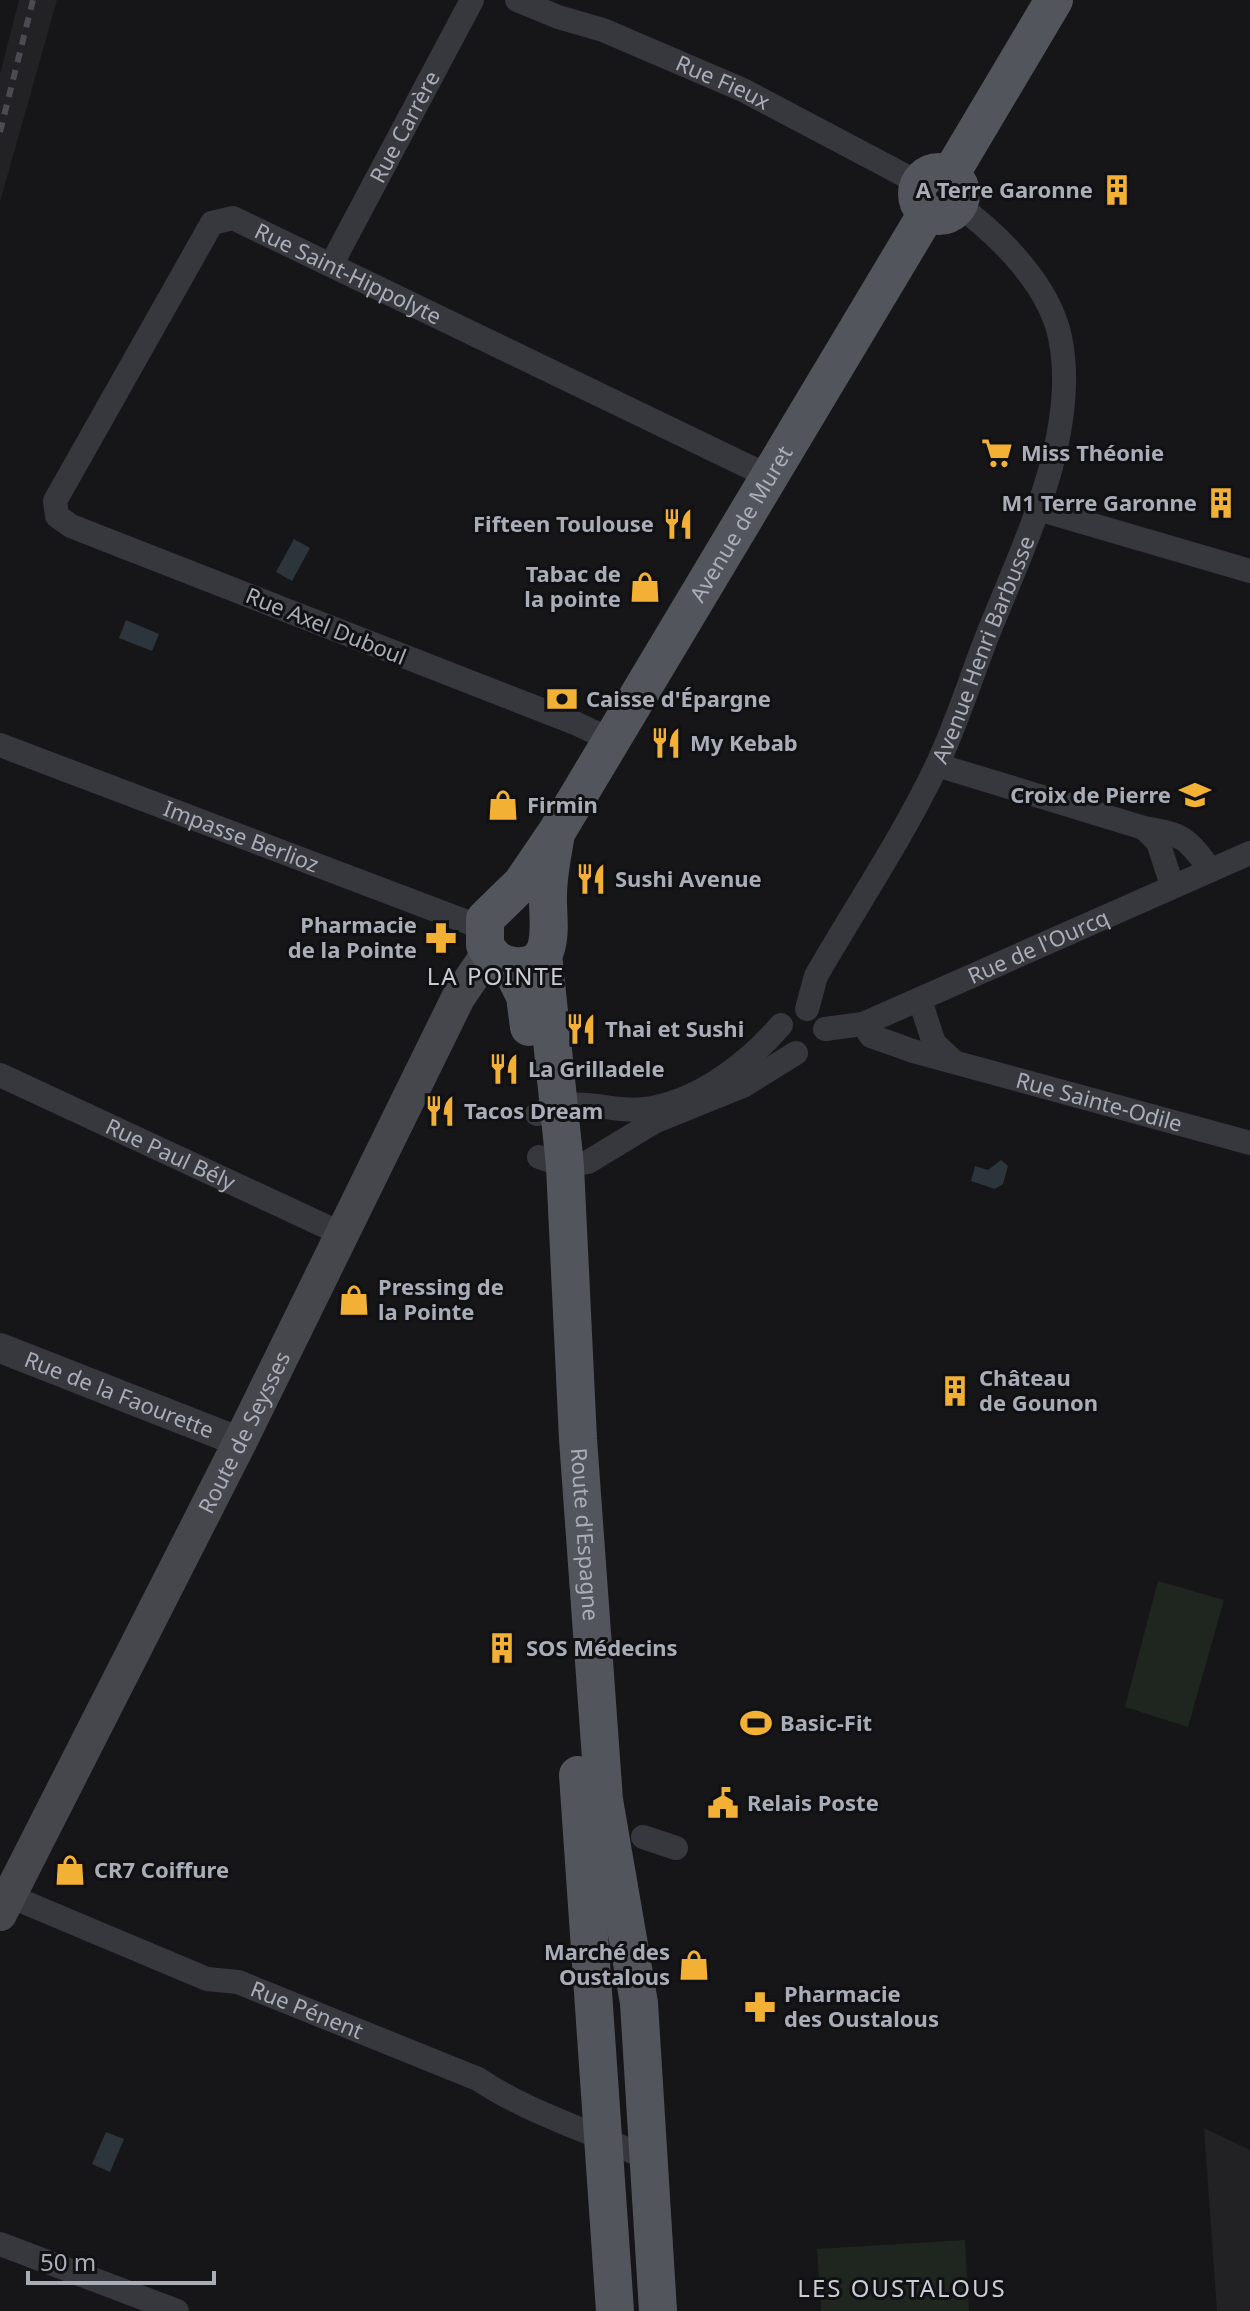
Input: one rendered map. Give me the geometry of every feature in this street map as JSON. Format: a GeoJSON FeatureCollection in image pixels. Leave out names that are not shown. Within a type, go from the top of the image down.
{"type":"FeatureCollection","features":[{"type":"Feature","properties":{"kind":"main road","name":"Avenue de Muret"},"geometry":{"type":"LineString","coordinates":[[515,944],[532,901],[508,899],[556,833],[1054,0]]}},
{"type":"Feature","properties":{"kind":"main road","name":"Avenue de Muret"},"geometry":{"type":"LineString","coordinates":[[515,944],[556,833]]}},
{"type":"Feature","properties":{"kind":"main road","name":"Route d'Espagne"},"geometry":{"type":"LineString","coordinates":[[515,944],[547,1109],[578,1439],[604,1800],[639,2003],[658,2311]]}},
{"type":"Feature","properties":{"kind":"main road","name":"Route de Seysses"},"geometry":{"type":"LineString","coordinates":[[3,1901],[240,1442],[458,998],[515,944]]}},
{"type":"Feature","properties":{"kind":"main road","name":"Route d'Espagne"},"geometry":{"type":"LineString","coordinates":[[552,1161],[601,2135],[615,2311]]}},
{"type":"Feature","properties":{"kind":"street","name":"Rue Carrère"},"geometry":{"type":"LineString","coordinates":[[337,254],[472,0]]}},
{"type":"Feature","properties":{"kind":"street","name":"Rue Fieux"},"geometry":{"type":"LineString","coordinates":[[517,0],[578,10],[603,30],[743,90],[939,194]]}},
{"type":"Feature","properties":{"kind":"street","name":"Avenue Henri Barbusse"},"geometry":{"type":"LineString","coordinates":[[807,1009],[816,976],[937,765],[1038,509],[1064,407],[1065,372],[1060,333],[1045,298],[1004,245],[939,194]]}},
{"type":"Feature","properties":{"kind":"street","name":"Rue Saint-Hippolyte"},"geometry":{"type":"LineString","coordinates":[[55,501],[212,223],[233,218],[770,477]]}},
{"type":"Feature","properties":{"kind":"street","name":"Rue Axel Duboul"},"geometry":{"type":"LineString","coordinates":[[55,501],[57,516],[71,526],[575,723],[611,740]]}},
{"type":"Feature","properties":{"kind":"street"},"geometry":{"type":"LineString","coordinates":[[1038,509],[1250,571]]}},
{"type":"Feature","properties":{"kind":"street","name":"Impasse Berlioz"},"geometry":{"type":"LineString","coordinates":[[0,745],[515,944]]}},
{"type":"Feature","properties":{"kind":"street"},"geometry":{"type":"LineString","coordinates":[[937,765],[1144,828],[1178,833],[1193,845],[1210,870]]}},
{"type":"Feature","properties":{"kind":"street"},"geometry":{"type":"LineString","coordinates":[[1144,828],[1158,842],[1172,885]]}},
{"type":"Feature","properties":{"kind":"street","name":"Rue de l'Ourcq"},"geometry":{"type":"LineString","coordinates":[[825,1029],[863,1024],[1250,853]]}},
{"type":"Feature","properties":{"kind":"street"},"geometry":{"type":"LineString","coordinates":[[920,1000],[934,1043],[951,1059]]}},
{"type":"Feature","properties":{"kind":"street"},"geometry":{"type":"LineString","coordinates":[[547,1109],[651,1109],[682,1098],[731,1071],[752,1056],[788,1014],[807,1009],[816,1013],[825,1029],[817,1049],[796,1053],[743,1086],[654,1122],[588,1162],[552,1161]]}},
{"type":"Feature","properties":{"kind":"street","name":"Rue Sainte-Odile"},"geometry":{"type":"LineString","coordinates":[[863,1024],[871,1036],[1250,1143]]}},
{"type":"Feature","properties":{"kind":"street"},"geometry":{"type":"LineString","coordinates":[[781,1025],[784,1045],[796,1053]]}},
{"type":"Feature","properties":{"kind":"street","name":"Rue Paul Bély"},"geometry":{"type":"LineString","coordinates":[[0,1075],[342,1234]]}},
{"type":"Feature","properties":{"kind":"street","name":"Rue de la Faourette"},"geometry":{"type":"LineString","coordinates":[[0,1348],[240,1442]]}},
{"type":"Feature","properties":{"kind":"street"},"geometry":{"type":"LineString","coordinates":[[643,1837],[676,1848]]}},
{"type":"Feature","properties":{"kind":"street","name":"Rue Pénent"},"geometry":{"type":"LineString","coordinates":[[3,1901],[207,1979],[238,1982],[478,2079],[506,2098],[601,2135]]}},
{"type":"Feature","properties":{"kind":"street"},"geometry":{"type":"LineString","coordinates":[[601,2135],[649,2160]]}},
{"type":"Feature","properties":{"kind":"street"},"geometry":{"type":"LineString","coordinates":[[0,2244],[177,2311]]}},
{"type":"Feature","properties":{"kind":"shaded area"},"geometry":{"type":"Polygon","coordinates":[[[19,0],[57,0],[0,202],[0,74],[19,0]]]}},
{"type":"Feature","properties":{"kind":"shaded area"},"geometry":{"type":"Polygon","coordinates":[[[294,539],[310,548],[292,581],[276,572],[294,539]]]}},
{"type":"Feature","properties":{"kind":"shaded area"},"geometry":{"type":"Polygon","coordinates":[[[126,620],[159,634],[152,651],[119,638],[126,620]]]}},
{"type":"Feature","properties":{"kind":"shaded area"},"geometry":{"type":"Polygon","coordinates":[[[1001,1160],[1008,1166],[1003,1184],[995,1189],[971,1181],[975,1166],[988,1170],[1001,1160]]]}},
{"type":"Feature","properties":{"kind":"shaded area"},"geometry":{"type":"Polygon","coordinates":[[[1158,1581],[1224,1600],[1188,1727],[1125,1707],[1158,1581]]]}},
{"type":"Feature","properties":{"kind":"shaded area"},"geometry":{"type":"Polygon","coordinates":[[[1204,2128],[1250,2150],[1250,2311],[1217,2311],[1204,2128]]]}},
{"type":"Feature","properties":{"kind":"shaded area"},"geometry":{"type":"Polygon","coordinates":[[[106,2132],[124,2139],[110,2172],[92,2164],[106,2132]]]}},
{"type":"Feature","properties":{"kind":"shaded area"},"geometry":{"type":"Polygon","coordinates":[[[965,2240],[969,2311],[821,2311],[817,2249],[965,2240]]]}},
{"type":"Feature","properties":{"kind":"railway"},"geometry":{"type":"LineString","coordinates":[[0,132],[33,0]]}},
{"type":"Feature","properties":{"kind":"place","name":"A Terre Garonne"},"geometry":{"type":"Point","coordinates":[1117,190]}},
{"type":"Feature","properties":{"kind":"place","name":"Miss Théonie"},"geometry":{"type":"Point","coordinates":[997,453]}},
{"type":"Feature","properties":{"kind":"place","name":"M1 Terre Garonne"},"geometry":{"type":"Point","coordinates":[1221,503]}},
{"type":"Feature","properties":{"kind":"place","name":"Fifteen Toulouse"},"geometry":{"type":"Point","coordinates":[678,524]}},
{"type":"Feature","properties":{"kind":"place","name":"Tabac de la pointe"},"geometry":{"type":"Point","coordinates":[645,587]}},
{"type":"Feature","properties":{"kind":"place","name":"Caisse d'Épargne"},"geometry":{"type":"Point","coordinates":[562,699]}},
{"type":"Feature","properties":{"kind":"place","name":"My Kebab"},"geometry":{"type":"Point","coordinates":[666,743]}},
{"type":"Feature","properties":{"kind":"place","name":"Croix de Pierre"},"geometry":{"type":"Point","coordinates":[1195,795]}},
{"type":"Feature","properties":{"kind":"place","name":"Firmin"},"geometry":{"type":"Point","coordinates":[503,805]}},
{"type":"Feature","properties":{"kind":"place","name":"Sushi Avenue"},"geometry":{"type":"Point","coordinates":[591,879]}},
{"type":"Feature","properties":{"kind":"place","name":"Pharmacie de la Pointe"},"geometry":{"type":"Point","coordinates":[441,938]}},
{"type":"Feature","properties":{"kind":"place","name":"Thai et Sushi"},"geometry":{"type":"Point","coordinates":[581,1029]}},
{"type":"Feature","properties":{"kind":"place","name":"La Grilladele"},"geometry":{"type":"Point","coordinates":[504,1069]}},
{"type":"Feature","properties":{"kind":"place","name":"Tacos Dream"},"geometry":{"type":"Point","coordinates":[440,1111]}},
{"type":"Feature","properties":{"kind":"place","name":"Pressing de la Pointe"},"geometry":{"type":"Point","coordinates":[354,1300]}},
{"type":"Feature","properties":{"kind":"place","name":"Château de Gounon"},"geometry":{"type":"Point","coordinates":[955,1391]}},
{"type":"Feature","properties":{"kind":"place","name":"SOS Médecins"},"geometry":{"type":"Point","coordinates":[502,1648]}},
{"type":"Feature","properties":{"kind":"place","name":"Basic-Fit"},"geometry":{"type":"Point","coordinates":[756,1723]}},
{"type":"Feature","properties":{"kind":"place","name":"Relais Poste"},"geometry":{"type":"Point","coordinates":[723,1803]}},
{"type":"Feature","properties":{"kind":"place","name":"CR7 Coiffure"},"geometry":{"type":"Point","coordinates":[70,1870]}},
{"type":"Feature","properties":{"kind":"place","name":"Marché des Oustalous"},"geometry":{"type":"Point","coordinates":[694,1965]}},
{"type":"Feature","properties":{"kind":"place","name":"Pharmacie des Oustalous"},"geometry":{"type":"Point","coordinates":[760,2007]}},
{"type":"Feature","properties":{"kind":"district","name":"LA POINTE"},"geometry":{"type":"Point","coordinates":[496,977]}},
{"type":"Feature","properties":{"kind":"district","name":"LES OUSTALOUS"},"geometry":{"type":"Point","coordinates":[902,2289]}}]}
